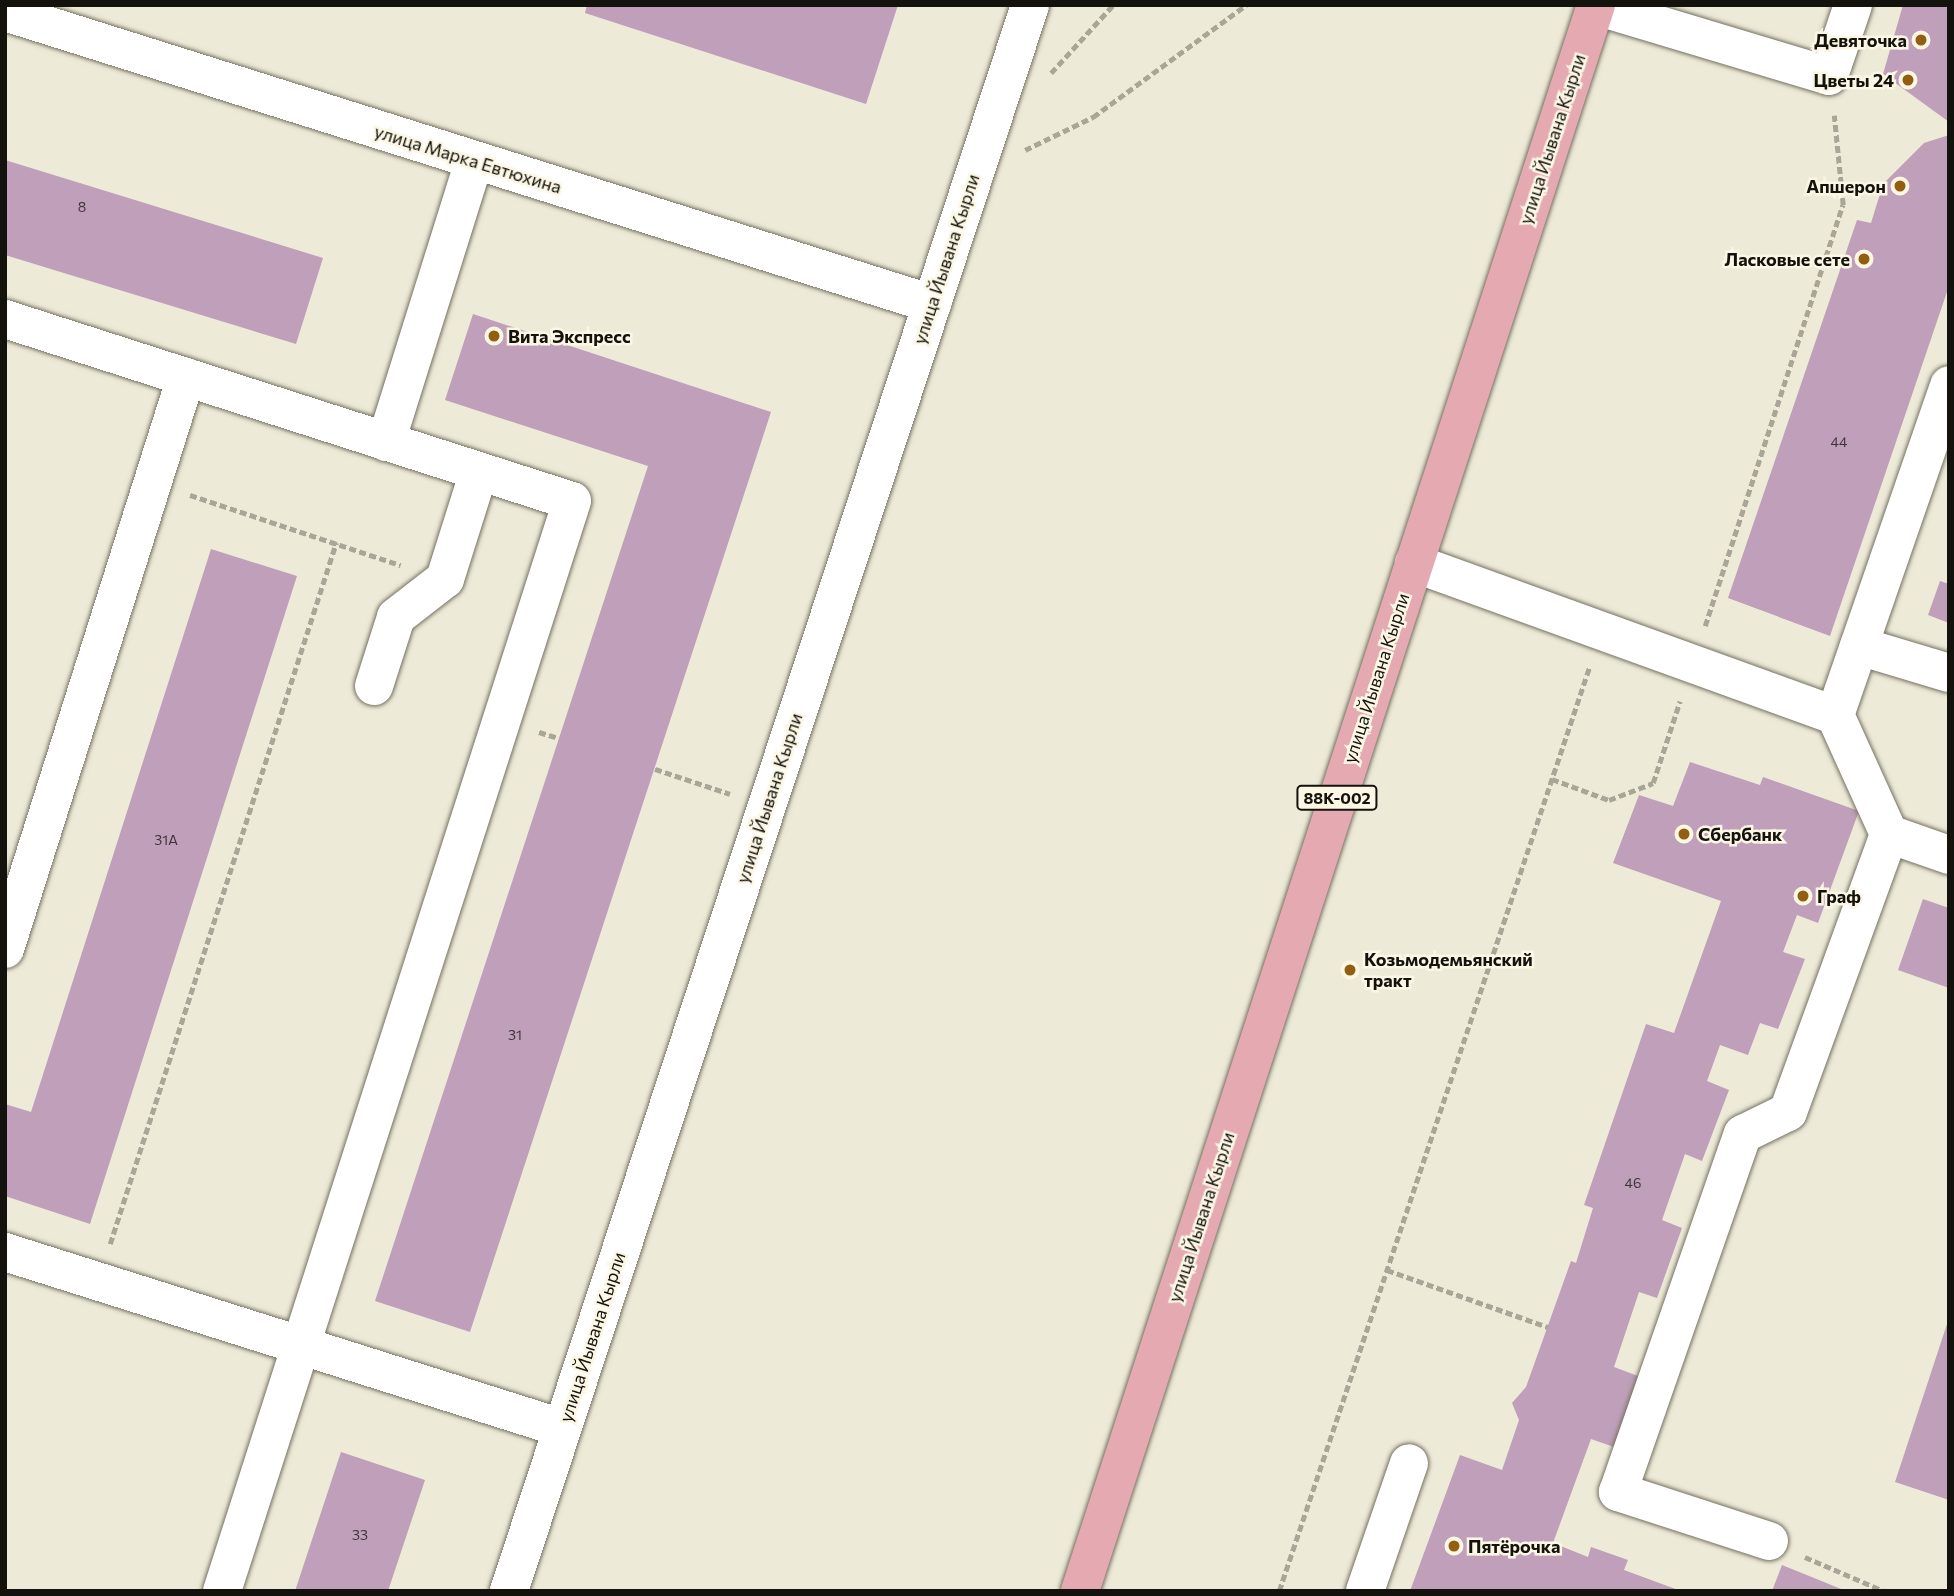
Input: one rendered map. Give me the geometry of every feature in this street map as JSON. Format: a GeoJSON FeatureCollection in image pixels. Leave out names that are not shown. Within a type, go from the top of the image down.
{"type":"FeatureCollection","features":[{"type":"Feature","properties":{"kind":"main road","name":"улица Йывана Кырли"},"geometry":{"type":"LineString","coordinates":[[1080,1591],[1596,6]]}},
{"type":"Feature","properties":{"kind":"street","name":"улица Йывана Кырли"},"geometry":{"type":"LineString","coordinates":[[509,1591],[1030,5]]}},
{"type":"Feature","properties":{"kind":"street"},"geometry":{"type":"LineString","coordinates":[[1596,6],[1829,76],[1853,5]]}},
{"type":"Feature","properties":{"kind":"street","name":"улица Марка Евтюхина"},"geometry":{"type":"LineString","coordinates":[[5,12],[932,304]]}},
{"type":"Feature","properties":{"kind":"street"},"geometry":{"type":"LineString","coordinates":[[387,442],[474,161]]}},
{"type":"Feature","properties":{"kind":"street"},"geometry":{"type":"LineString","coordinates":[[5,319],[572,501],[222,1591]]}},
{"type":"Feature","properties":{"kind":"street"},"geometry":{"type":"LineString","coordinates":[[5,949],[186,377]]}},
{"type":"Feature","properties":{"kind":"street"},"geometry":{"type":"LineString","coordinates":[[1769,1541],[1618,1492],[1743,1134],[1788,1112],[1889,834],[1835,715],[1949,386]]}},
{"type":"Feature","properties":{"kind":"street"},"geometry":{"type":"LineString","coordinates":[[374,686],[396,617],[445,579],[479,471]]}},
{"type":"Feature","properties":{"kind":"street"},"geometry":{"type":"LineString","coordinates":[[1414,562],[1835,715]]}},
{"type":"Feature","properties":{"kind":"street"},"geometry":{"type":"LineString","coordinates":[[1858,646],[1949,673]]}},
{"type":"Feature","properties":{"kind":"street"},"geometry":{"type":"LineString","coordinates":[[1889,834],[1949,855]]}},
{"type":"Feature","properties":{"kind":"street"},"geometry":{"type":"LineString","coordinates":[[5,1252],[562,1428]]}},
{"type":"Feature","properties":{"kind":"street"},"geometry":{"type":"LineString","coordinates":[[1365,1591],[1409,1463]]}},
{"type":"Feature","properties":{"kind":"path"},"geometry":{"type":"LineString","coordinates":[[1044,81],[1113,5]]}},
{"type":"Feature","properties":{"kind":"path"},"geometry":{"type":"LineString","coordinates":[[1018,154],[1093,117],[1246,5]]}},
{"type":"Feature","properties":{"kind":"path"},"geometry":{"type":"LineString","coordinates":[[1552,779],[1609,800],[1653,783],[1843,205],[1829,76]]}},
{"type":"Feature","properties":{"kind":"path"},"geometry":{"type":"LineString","coordinates":[[153,483],[445,579]]}},
{"type":"Feature","properties":{"kind":"path"},"geometry":{"type":"LineString","coordinates":[[98,1282],[336,543]]}},
{"type":"Feature","properties":{"kind":"path"},"geometry":{"type":"LineString","coordinates":[[1279,1591],[1601,631]]}},
{"type":"Feature","properties":{"kind":"path"},"geometry":{"type":"LineString","coordinates":[[654,769],[767,805]]}},
{"type":"Feature","properties":{"kind":"path"},"geometry":{"type":"LineString","coordinates":[[1387,1270],[1548,1327]]}},
{"type":"Feature","properties":{"kind":"path"},"geometry":{"type":"LineString","coordinates":[[1769,1541],[1880,1590]]}},
{"type":"Feature","properties":{"kind":"building"},"geometry":{"type":"Polygon","coordinates":[[[587,5],[898,5],[866,104],[585,13],[587,5]]]}},
{"type":"Feature","properties":{"kind":"building","name":"Девяточка"},"geometry":{"type":"Polygon","coordinates":[[[1903,5],[1949,5],[1949,122],[1883,74],[1903,5]]]}},
{"type":"Feature","properties":{"kind":"building"},"geometry":{"type":"Polygon","coordinates":[[[1949,135],[1949,286],[1830,636],[1728,598],[1857,220],[1871,223],[1883,184],[1924,143],[1949,135]]]}},
{"type":"Feature","properties":{"kind":"building"},"geometry":{"type":"Polygon","coordinates":[[[5,160],[323,258],[296,344],[5,255],[5,160]]]}},
{"type":"Feature","properties":{"kind":"building"},"geometry":{"type":"Polygon","coordinates":[[[473,314],[771,412],[470,1332],[375,1301],[648,466],[445,400],[473,314]]]}},
{"type":"Feature","properties":{"kind":"building"},"geometry":{"type":"Polygon","coordinates":[[[211,549],[297,576],[90,1224],[5,1196],[5,1104],[31,1112],[211,549]]]}},
{"type":"Feature","properties":{"kind":"building"},"geometry":{"type":"Polygon","coordinates":[[[1940,581],[1949,584],[1949,623],[1928,615],[1940,581]]]}},
{"type":"Feature","properties":{"kind":"building"},"geometry":{"type":"Polygon","coordinates":[[[1690,762],[1760,785],[1763,777],[1859,811],[1818,923],[1797,915],[1783,952],[1805,959],[1778,1029],[1760,1023],[1748,1055],[1720,1045],[1707,1081],[1729,1090],[1702,1161],[1685,1154],[1662,1220],[1682,1228],[1657,1298],[1639,1292],[1614,1367],[1638,1376],[1614,1447],[1591,1439],[1553,1543],[1588,1557],[1591,1547],[1628,1560],[1624,1570],[1681,1591],[1410,1591],[1460,1455],[1502,1470],[1519,1420],[1512,1403],[1526,1387],[1571,1261],[1576,1263],[1593,1208],[1584,1205],[1646,1024],[1674,1033],[1721,901],[1613,863],[1639,795],[1673,806],[1690,762]]]}},
{"type":"Feature","properties":{"kind":"building"},"geometry":{"type":"Polygon","coordinates":[[[1923,899],[1949,908],[1949,988],[1898,970],[1923,899]]]}},
{"type":"Feature","properties":{"kind":"building"},"geometry":{"type":"Polygon","coordinates":[[[1949,1321],[1949,1500],[1895,1482],[1949,1321]]]}},
{"type":"Feature","properties":{"kind":"building"},"geometry":{"type":"Polygon","coordinates":[[[341,1452],[425,1480],[388,1591],[295,1591],[341,1452]]]}},
{"type":"Feature","properties":{"kind":"building"},"geometry":{"type":"Polygon","coordinates":[[[1782,1565],[1846,1591],[1772,1591],[1782,1565]]]}},
{"type":"Feature","properties":{"kind":"place","name":"Девяточка"},"geometry":{"type":"Point","coordinates":[1921,40]}},
{"type":"Feature","properties":{"kind":"place","name":"Цветы 24"},"geometry":{"type":"Point","coordinates":[1908,80]}},
{"type":"Feature","properties":{"kind":"place","name":"Апшерон"},"geometry":{"type":"Point","coordinates":[1900,186]}},
{"type":"Feature","properties":{"kind":"place","name":"Ласковые сете"},"geometry":{"type":"Point","coordinates":[1864,259]}},
{"type":"Feature","properties":{"kind":"place","name":"Вита Экспресс"},"geometry":{"type":"Point","coordinates":[494,336]}},
{"type":"Feature","properties":{"kind":"place","name":"Сбербанк"},"geometry":{"type":"Point","coordinates":[1684,834]}},
{"type":"Feature","properties":{"kind":"place","name":"Граф"},"geometry":{"type":"Point","coordinates":[1803,896]}},
{"type":"Feature","properties":{"kind":"place","name":"Козьмодемьянский тракт"},"geometry":{"type":"Point","coordinates":[1350,970]}},
{"type":"Feature","properties":{"kind":"place","name":"Пятёрочка"},"geometry":{"type":"Point","coordinates":[1454,1546]}}]}
